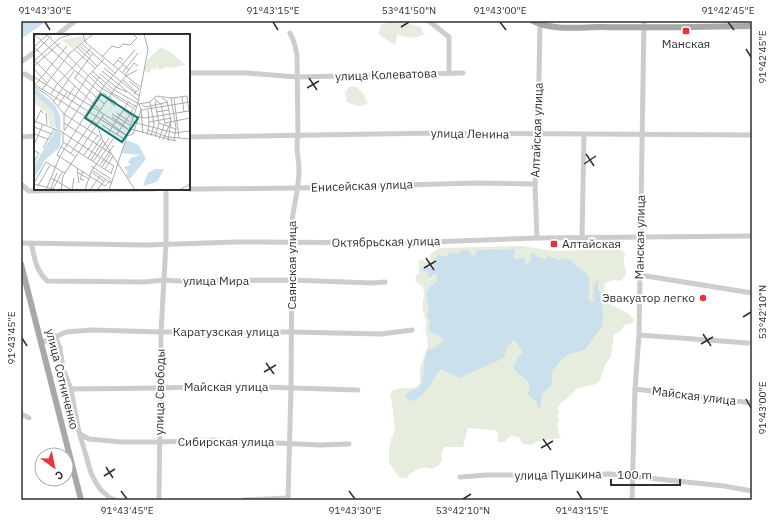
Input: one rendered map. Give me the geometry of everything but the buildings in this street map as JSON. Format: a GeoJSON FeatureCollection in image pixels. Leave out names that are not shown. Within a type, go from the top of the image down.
{"type":"FeatureCollection","features":[{"type":"Feature","properties":{"kind":"main road"},"geometry":{"type":"LineString","coordinates":[[533,21],[556,27],[644,24],[752,26]]}},
{"type":"Feature","properties":{"kind":"main road","name":"улица Сотниченко"},"geometry":{"type":"LineString","coordinates":[[21,264],[81,500]]}},
{"type":"Feature","properties":{"kind":"street"},"geometry":{"type":"LineString","coordinates":[[59,34],[75,21]]}},
{"type":"Feature","properties":{"kind":"street"},"geometry":{"type":"LineString","coordinates":[[429,21],[449,37],[449,73]]}},
{"type":"Feature","properties":{"kind":"street","name":"Алтайская улица"},"geometry":{"type":"LineString","coordinates":[[537,238],[535,184],[538,134],[540,23]]}},
{"type":"Feature","properties":{"kind":"street","name":"Манская улица"},"geometry":{"type":"LineString","coordinates":[[632,500],[635,389],[639,335],[641,133],[644,24]]}},
{"type":"Feature","properties":{"kind":"street","name":"Саянская улица"},"geometry":{"type":"LineString","coordinates":[[288,499],[292,332],[292,242],[290,229],[294,202],[298,188],[299,169],[296,144],[298,136],[297,56],[294,42],[290,33]]}},
{"type":"Feature","properties":{"kind":"street"},"geometry":{"type":"LineString","coordinates":[[21,62],[34,53]]}},
{"type":"Feature","properties":{"kind":"street","name":"улица Колеватова"},"geometry":{"type":"LineString","coordinates":[[190,73],[248,73],[297,77],[463,73]]}},
{"type":"Feature","properties":{"kind":"street"},"geometry":{"type":"LineString","coordinates":[[21,74],[25,74],[34,79]]}},
{"type":"Feature","properties":{"kind":"street","name":"улица Ленина"},"geometry":{"type":"LineString","coordinates":[[190,137],[437,133],[641,133],[752,135]]}},
{"type":"Feature","properties":{"kind":"street"},"geometry":{"type":"LineString","coordinates":[[582,237],[584,134]]}},
{"type":"Feature","properties":{"kind":"street"},"geometry":{"type":"LineString","coordinates":[[21,136],[34,136]]}},
{"type":"Feature","properties":{"kind":"street","name":"Енисейская улица"},"geometry":{"type":"LineString","coordinates":[[190,189],[298,188],[476,183],[535,184]]}},
{"type":"Feature","properties":{"kind":"street"},"geometry":{"type":"LineString","coordinates":[[21,184],[29,191],[92,190]]}},
{"type":"Feature","properties":{"kind":"street","name":"улица Свободы"},"geometry":{"type":"LineString","coordinates":[[159,500],[161,332],[166,243],[166,190]]}},
{"type":"Feature","properties":{"kind":"street","name":"Октябрьская улица"},"geometry":{"type":"LineString","coordinates":[[21,243],[146,245],[166,243],[292,242],[404,243],[582,237],[752,236]]}},
{"type":"Feature","properties":{"kind":"street","name":"улица Мира"},"geometry":{"type":"LineString","coordinates":[[31,243],[36,267],[39,274],[46,281],[145,282],[164,280],[291,280],[372,283],[385,282]]}},
{"type":"Feature","properties":{"kind":"street"},"geometry":{"type":"LineString","coordinates":[[640,275],[752,293]]}},
{"type":"Feature","properties":{"kind":"street","name":"Каратузская улица"},"geometry":{"type":"LineString","coordinates":[[41,343],[66,332],[92,330],[381,334],[412,330]]}},
{"type":"Feature","properties":{"kind":"street"},"geometry":{"type":"LineString","coordinates":[[639,335],[748,343]]}},
{"type":"Feature","properties":{"kind":"street"},"geometry":{"type":"LineString","coordinates":[[55,336],[60,348],[63,370],[71,389],[80,434],[91,473],[101,490],[110,498],[116,500]]}},
{"type":"Feature","properties":{"kind":"street","name":"Майская улица"},"geometry":{"type":"LineString","coordinates":[[71,389],[226,386],[358,390]]}},
{"type":"Feature","properties":{"kind":"street","name":"Майская улица"},"geometry":{"type":"LineString","coordinates":[[635,389],[752,403]]}},
{"type":"Feature","properties":{"kind":"street"},"geometry":{"type":"LineString","coordinates":[[21,414],[29,418]]}},
{"type":"Feature","properties":{"kind":"street","name":"Сибирская улица"},"geometry":{"type":"LineString","coordinates":[[80,434],[90,439],[121,442],[212,440],[320,445],[349,444]]}},
{"type":"Feature","properties":{"kind":"street","name":"улица Пушкина"},"geometry":{"type":"LineString","coordinates":[[460,477],[487,475],[566,476],[610,474],[724,486],[752,491]]}},
{"type":"Feature","properties":{"kind":"street"},"geometry":{"type":"LineString","coordinates":[[242,500],[288,499]]}},
{"type":"Feature","properties":{"kind":"shaded area"},"geometry":{"type":"Polygon","coordinates":[[[392,21],[421,27],[424,35],[413,38],[397,35],[395,45],[378,34],[381,25],[392,21]]]}},
{"type":"Feature","properties":{"kind":"shaded area"},"geometry":{"type":"Polygon","coordinates":[[[349,87],[357,87],[364,95],[368,104],[358,106],[347,102],[345,93],[349,87]]]}},
{"type":"Feature","properties":{"kind":"shaded area"},"geometry":{"type":"Polygon","coordinates":[[[523,246],[553,251],[621,249],[625,254],[625,276],[620,281],[614,280],[605,283],[603,301],[626,312],[634,319],[634,322],[626,324],[620,332],[614,334],[611,356],[605,365],[600,380],[596,384],[576,389],[558,407],[559,413],[557,416],[559,420],[557,425],[561,438],[538,441],[531,445],[523,444],[519,437],[511,436],[506,442],[498,442],[498,433],[495,430],[468,428],[463,447],[444,447],[441,455],[442,460],[439,465],[432,469],[421,468],[406,478],[400,478],[389,463],[391,439],[395,431],[390,396],[392,391],[402,388],[414,388],[418,386],[420,382],[421,367],[428,346],[425,328],[427,323],[423,310],[424,290],[420,284],[415,281],[416,276],[419,273],[419,260],[422,259],[426,262],[431,260],[430,254],[440,248],[523,246]]]}},
{"type":"Feature","properties":{"kind":"water"},"geometry":{"type":"Polygon","coordinates":[[[21,21],[47,21],[21,39],[21,21]]]}},
{"type":"Feature","properties":{"kind":"water"},"geometry":{"type":"Polygon","coordinates":[[[515,249],[513,257],[516,259],[525,257],[525,264],[527,265],[532,259],[530,255],[533,253],[538,257],[545,259],[548,256],[559,260],[565,258],[572,261],[578,268],[585,272],[589,278],[589,300],[594,302],[593,287],[598,280],[598,290],[602,293],[601,301],[603,310],[603,325],[585,350],[569,354],[563,358],[552,371],[552,385],[542,394],[541,407],[538,408],[536,401],[527,394],[530,390],[528,382],[513,368],[518,357],[523,352],[514,340],[506,349],[504,358],[459,378],[441,369],[420,397],[415,400],[408,401],[405,395],[418,388],[422,383],[427,349],[435,348],[444,339],[429,331],[430,321],[427,316],[429,309],[426,294],[430,285],[433,286],[434,282],[437,283],[437,276],[434,274],[430,278],[428,276],[429,272],[422,271],[422,268],[428,267],[431,269],[436,263],[435,258],[439,255],[446,257],[450,252],[459,254],[460,250],[468,250],[473,256],[475,256],[477,250],[515,249]]]}},
{"type":"Feature","properties":{"kind":"place","name":"Манская"},"geometry":{"type":"Point","coordinates":[686,31]}},
{"type":"Feature","properties":{"kind":"place","name":"Алтайская"},"geometry":{"type":"Point","coordinates":[554,244]}},
{"type":"Feature","properties":{"kind":"place","name":"Эвакуатор легко"},"geometry":{"type":"Point","coordinates":[703,298]}}]}
